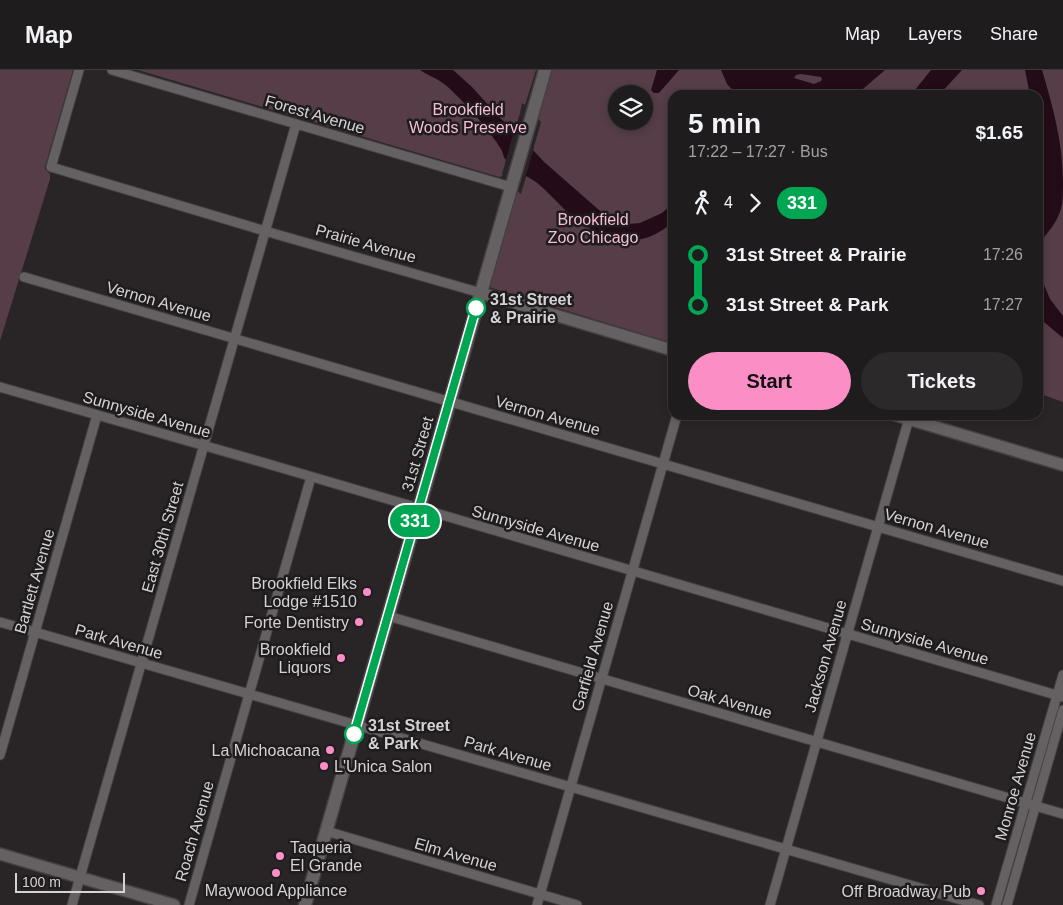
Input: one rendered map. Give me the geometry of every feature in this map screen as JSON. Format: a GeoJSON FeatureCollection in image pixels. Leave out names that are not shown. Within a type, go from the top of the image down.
{"type":"FeatureCollection","features":[{"type":"Feature","properties":{"kind":"main road","name":"31st Street"},"geometry":{"type":"LineString","coordinates":[[305,905],[545,70]]}},
{"type":"Feature","properties":{"kind":"street","name":"Prairie Avenue"},"geometry":{"type":"LineString","coordinates":[[80,70],[51,167],[668,349]]}},
{"type":"Feature","properties":{"kind":"street","name":"Forest Avenue"},"geometry":{"type":"LineString","coordinates":[[112,70],[296,124],[512,181]]}},
{"type":"Feature","properties":{"kind":"street","name":"East 30th Street"},"geometry":{"type":"LineString","coordinates":[[72,905],[296,124]]}},
{"type":"Feature","properties":{"kind":"street","name":"Vernon Avenue"},"geometry":{"type":"LineString","coordinates":[[24,277],[1063,581]]}},
{"type":"Feature","properties":{"kind":"street","name":"Sunnyside Avenue"},"geometry":{"type":"LineString","coordinates":[[0,387],[1060,696]]}},
{"type":"Feature","properties":{"kind":"street","name":"Bartlett Avenue"},"geometry":{"type":"LineString","coordinates":[[0,754],[97,415]]}},
{"type":"Feature","properties":{"kind":"street","name":"Garfield Avenue"},"geometry":{"type":"LineString","coordinates":[[536,905],[676,420]]}},
{"type":"Feature","properties":{"kind":"street","name":"Jackson Avenue"},"geometry":{"type":"LineString","coordinates":[[770,905],[908,420]]}},
{"type":"Feature","properties":{"kind":"street"},"geometry":{"type":"LineString","coordinates":[[919,420],[1063,465]]}},
{"type":"Feature","properties":{"kind":"street","name":"Roach Avenue"},"geometry":{"type":"LineString","coordinates":[[189,905],[311,477]]}},
{"type":"Feature","properties":{"kind":"street","name":"Oak Avenue"},"geometry":{"type":"LineString","coordinates":[[388,616],[1063,814]]}},
{"type":"Feature","properties":{"kind":"street","name":"Park Avenue"},"geometry":{"type":"LineString","coordinates":[[0,622],[979,905]]}},
{"type":"Feature","properties":{"kind":"street","name":"Monroe Avenue"},"geometry":{"type":"LineString","coordinates":[[996,905],[1060,696],[1063,675]]}},
{"type":"Feature","properties":{"kind":"street","name":"Monroe Avenue"},"geometry":{"type":"LineString","coordinates":[[1007,905],[1063,710]]}},
{"type":"Feature","properties":{"kind":"street","name":"Elm Avenue"},"geometry":{"type":"LineString","coordinates":[[326,831],[577,905]]}},
{"type":"Feature","properties":{"kind":"street"},"geometry":{"type":"LineString","coordinates":[[0,854],[174,905]]}},
{"type":"Feature","properties":{"kind":"green space"},"geometry":{"type":"Polygon","coordinates":[[[0,70],[73,70],[45,167],[50,174],[50,179],[0,341],[0,70]]]}},
{"type":"Feature","properties":{"kind":"green space","name":"Brookfield Woods Preserve"},"geometry":{"type":"Polygon","coordinates":[[[138,70],[536,70],[525,105],[522,103],[503,176],[499,177],[138,70]]]}},
{"type":"Feature","properties":{"kind":"green space","name":"Brookfield Zoo Chicago"},"geometry":{"type":"Polygon","coordinates":[[[551,70],[1063,70],[1063,402],[1043,395],[1043,90],[668,90],[668,342],[489,287],[517,191],[521,194],[526,177],[543,161],[533,150],[541,122],[538,119],[551,70]]]}},
{"type":"Feature","properties":{"kind":"shaded area"},"geometry":{"type":"Polygon","coordinates":[[[420,70],[453,70],[472,87],[543,161],[599,210],[616,221],[629,224],[640,223],[662,213],[668,208],[668,226],[644,239],[630,241],[603,235],[589,228],[564,209],[536,182],[512,167],[477,117],[439,80],[420,70]]]}},
{"type":"Feature","properties":{"kind":"shaded area"},"geometry":{"type":"Polygon","coordinates":[[[657,70],[679,70],[659,93],[653,92],[652,85],[657,70]]]}},
{"type":"Feature","properties":{"kind":"shaded area"},"geometry":{"type":"Polygon","coordinates":[[[721,70],[885,70],[862,90],[732,90],[727,84],[721,70]],[[801,74],[796,75],[794,78],[814,84],[822,79],[821,77],[801,74]]]}},
{"type":"Feature","properties":{"kind":"shaded area"},"geometry":{"type":"Polygon","coordinates":[[[931,70],[962,70],[944,90],[915,90],[931,70]]]}},
{"type":"Feature","properties":{"kind":"shaded area"},"geometry":{"type":"Polygon","coordinates":[[[1025,70],[1042,70],[1059,139],[1063,168],[1062,206],[1054,223],[1043,238],[1043,90],[1029,90],[1025,70]]]}},
{"type":"Feature","properties":{"kind":"shaded area"},"geometry":{"type":"Polygon","coordinates":[[[1043,282],[1050,299],[1063,316],[1063,338],[1043,321],[1043,282]]]}},
{"type":"Feature","properties":{"kind":"pier"},"geometry":{"type":"Polygon","coordinates":[[[515,128],[534,147],[525,179],[505,163],[515,128]]]}},
{"type":"Feature","properties":{"kind":"bus line","name":"331"},"geometry":{"type":"LineString","coordinates":[[354,734],[476,308]]}},
{"type":"Feature","properties":{"kind":"place","name":"31st Street & Prairie"},"geometry":{"type":"Point","coordinates":[476,308]}},
{"type":"Feature","properties":{"kind":"place","name":"Brookfield Elks Lodge #1510"},"geometry":{"type":"Point","coordinates":[367,592]}},
{"type":"Feature","properties":{"kind":"place","name":"Forte Dentistry"},"geometry":{"type":"Point","coordinates":[359,622]}},
{"type":"Feature","properties":{"kind":"place","name":"Brookfield Liquors"},"geometry":{"type":"Point","coordinates":[341,658]}},
{"type":"Feature","properties":{"kind":"place","name":"31st Street & Park"},"geometry":{"type":"Point","coordinates":[354,734]}},
{"type":"Feature","properties":{"kind":"place","name":"La Michoacana"},"geometry":{"type":"Point","coordinates":[330,750]}},
{"type":"Feature","properties":{"kind":"place","name":"L'Unica Salon"},"geometry":{"type":"Point","coordinates":[324,766]}},
{"type":"Feature","properties":{"kind":"place","name":"Taqueria El Grande"},"geometry":{"type":"Point","coordinates":[280,856]}},
{"type":"Feature","properties":{"kind":"place","name":"Maywood Appliance"},"geometry":{"type":"Point","coordinates":[276,873]}},
{"type":"Feature","properties":{"kind":"place","name":"Off Broadway Pub"},"geometry":{"type":"Point","coordinates":[981,891]}}]}
